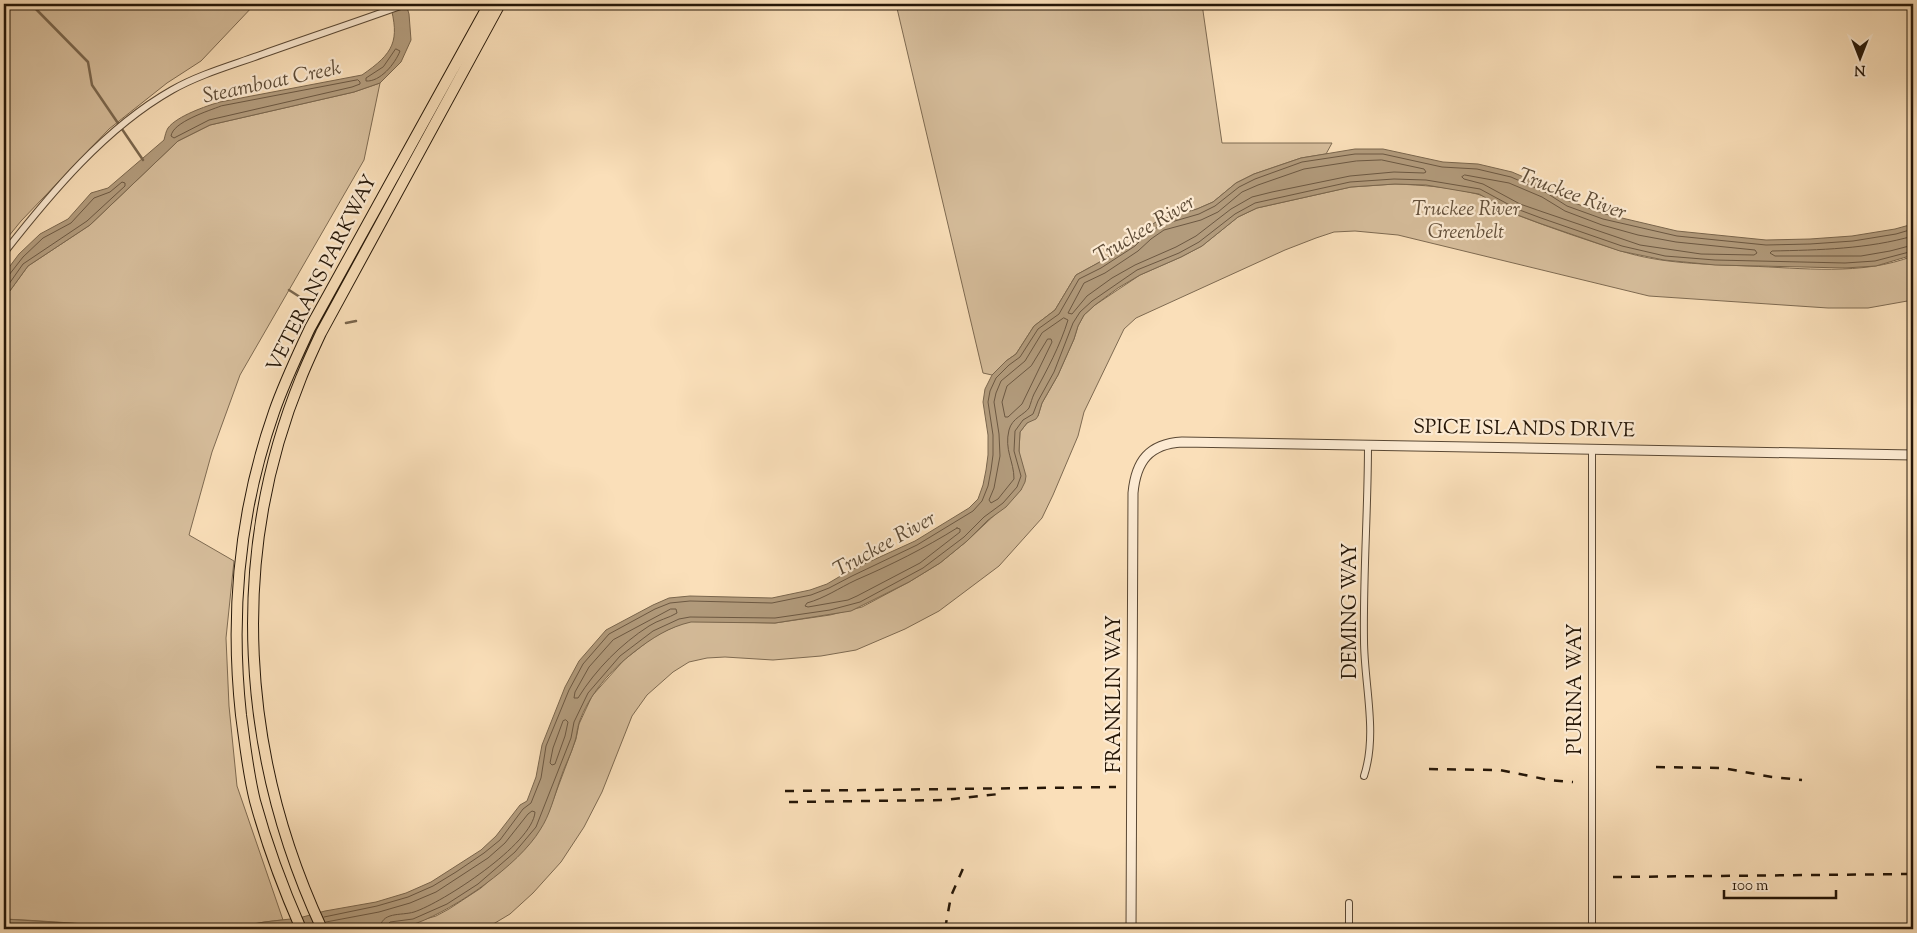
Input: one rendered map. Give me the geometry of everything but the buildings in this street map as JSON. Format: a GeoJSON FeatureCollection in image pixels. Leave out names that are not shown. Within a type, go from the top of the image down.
{"type":"FeatureCollection","features":[{"type":"Feature","properties":{"kind":"main road","name":"VETERANS PARKWAY"},"geometry":{"type":"LineString","coordinates":[[302,929],[271,852],[255,800],[245,748],[240,698],[237,622],[239,573],[246,523],[265,442],[290,372],[310,328],[489,4]]}},
{"type":"Feature","properties":{"kind":"main road","name":"VETERANS PARKWAY"},"geometry":{"type":"LineString","coordinates":[[322,929],[295,864],[274,797],[255,696],[252,622],[255,574],[268,482],[278,445],[301,378],[321,333],[500,4]]}},
{"type":"Feature","properties":{"kind":"street"},"geometry":{"type":"LineString","coordinates":[[4,252],[89,155],[124,124],[156,100],[208,74],[406,4]]}},
{"type":"Feature","properties":{"kind":"street","name":"SPICE ISLANDS DRIVE"},"geometry":{"type":"LineString","coordinates":[[1141,461],[1154,450],[1172,442],[1913,455]]}},
{"type":"Feature","properties":{"kind":"street","name":"DEMING WAY"},"geometry":{"type":"LineString","coordinates":[[1364,776],[1368,761],[1370,737],[1364,639],[1368,445]]}},
{"type":"Feature","properties":{"kind":"street","name":"PURINA WAY"},"geometry":{"type":"LineString","coordinates":[[1592,449],[1592,929]]}},
{"type":"Feature","properties":{"kind":"street","name":"FRANKLIN WAY"},"geometry":{"type":"LineString","coordinates":[[1131,929],[1133,493],[1136,472],[1141,461]]}},
{"type":"Feature","properties":{"kind":"street"},"geometry":{"type":"LineString","coordinates":[[1349,903],[1349,929]]}},
{"type":"Feature","properties":{"kind":"green space"},"geometry":{"type":"Polygon","coordinates":[[[4,4],[255,4],[201,61],[167,83],[109,129],[21,221],[4,242],[4,4]]]}},
{"type":"Feature","properties":{"kind":"green space"},"geometry":{"type":"Polygon","coordinates":[[[896,4],[1202,4],[1222,143],[1332,143],[1326,154],[1301,158],[1254,174],[1236,183],[1213,202],[1197,209],[1159,220],[1144,230],[1132,242],[1076,275],[1055,310],[1034,326],[1016,354],[992,375],[983,373],[896,4]]]}},
{"type":"Feature","properties":{"kind":"green space"},"geometry":{"type":"Polygon","coordinates":[[[380,83],[364,160],[240,375],[212,452],[189,535],[234,561],[226,638],[229,706],[237,786],[283,920],[211,929],[185,929],[4,919],[4,299],[28,266],[90,225],[178,141],[210,125],[354,92],[380,83]]]}},
{"type":"Feature","properties":{"kind":"green space","name":"Truckee River Greenbelt"},"geometry":{"type":"Polygon","coordinates":[[[1395,184],[1436,187],[1477,194],[1488,198],[1517,215],[1621,251],[1652,259],[1716,265],[1832,269],[1873,266],[1913,256],[1913,300],[1868,308],[1828,308],[1649,296],[1398,235],[1355,231],[1334,232],[1285,250],[1136,318],[1124,329],[1084,412],[1078,436],[1042,518],[999,566],[939,611],[905,629],[856,650],[821,656],[773,660],[725,657],[689,662],[673,672],[647,695],[632,716],[602,792],[584,827],[561,862],[533,893],[510,914],[485,929],[380,929],[401,926],[436,916],[481,888],[518,855],[549,811],[576,739],[579,724],[592,696],[624,660],[656,635],[691,621],[775,623],[830,615],[862,607],[940,563],[967,541],[1021,490],[1020,432],[1027,423],[1038,416],[1042,403],[1058,375],[1074,339],[1078,326],[1084,315],[1095,305],[1140,275],[1202,246],[1238,217],[1257,208],[1351,187],[1395,184]]]}},
{"type":"Feature","properties":{"kind":"water"},"geometry":{"type":"Polygon","coordinates":[[[390,4],[406,4],[409,14],[411,40],[401,62],[380,83],[354,92],[210,125],[178,141],[90,225],[28,266],[4,299],[4,274],[19,254],[40,234],[68,219],[91,193],[108,188],[164,140],[168,128],[178,119],[220,102],[362,75],[373,67],[388,53],[392,45],[394,28],[390,4]]]}},
{"type":"Feature","properties":{"kind":"water","name":"Truckee River"},"geometry":{"type":"Polygon","coordinates":[[[1355,149],[1383,149],[1443,162],[1478,164],[1512,172],[1547,187],[1569,201],[1605,214],[1677,231],[1766,240],[1810,239],[1852,236],[1913,224],[1913,255],[1876,266],[1845,268],[1715,265],[1664,260],[1620,251],[1515,214],[1479,194],[1426,185],[1395,184],[1351,187],[1257,208],[1238,217],[1202,246],[1140,275],[1118,288],[1084,315],[1058,375],[1042,403],[1038,416],[1027,423],[1020,432],[1019,451],[1026,476],[1021,490],[1006,507],[988,520],[967,541],[940,563],[909,582],[851,611],[775,623],[691,622],[661,634],[625,659],[602,683],[583,712],[578,725],[576,739],[552,806],[540,830],[530,843],[502,871],[467,897],[417,923],[404,926],[380,929],[212,929],[241,927],[299,918],[325,911],[376,902],[406,893],[431,882],[481,850],[496,836],[520,805],[527,801],[536,777],[542,745],[565,687],[579,661],[606,630],[669,598],[690,596],[772,598],[810,590],[827,584],[849,571],[915,541],[969,508],[978,499],[986,470],[988,435],[983,402],[985,389],[992,375],[1016,354],[1034,326],[1055,310],[1076,275],[1132,242],[1144,230],[1159,220],[1197,209],[1213,202],[1236,183],[1254,174],[1301,158],[1355,149]]]}},
{"type":"Feature","properties":{"kind":"water"},"geometry":{"type":"Polygon","coordinates":[[[4,919],[145,928],[212,929],[4,929],[4,919]]]}},
{"type":"Feature","properties":{"kind":"waterway"},"geometry":{"type":"LineString","coordinates":[[31,4],[88,62],[92,85],[143,160]]}},
{"type":"Feature","properties":{"kind":"waterway"},"geometry":{"type":"LineString","coordinates":[[289,290],[303,299]]}},
{"type":"Feature","properties":{"kind":"waterway"},"geometry":{"type":"LineString","coordinates":[[346,323],[356,321]]}},
{"type":"Feature","properties":{"kind":"railway"},"geometry":{"type":"LineString","coordinates":[[1656,767],[1723,768],[1772,777],[1802,780]]}},
{"type":"Feature","properties":{"kind":"railway"},"geometry":{"type":"LineString","coordinates":[[1429,769],[1500,770],[1549,780],[1573,782]]}},
{"type":"Feature","properties":{"kind":"railway"},"geometry":{"type":"LineString","coordinates":[[785,791],[1116,787]]}},
{"type":"Feature","properties":{"kind":"railway"},"geometry":{"type":"LineString","coordinates":[[789,802],[945,800],[999,794]]}},
{"type":"Feature","properties":{"kind":"railway"},"geometry":{"type":"LineString","coordinates":[[945,929],[951,896],[965,864]]}},
{"type":"Feature","properties":{"kind":"railway"},"geometry":{"type":"LineString","coordinates":[[1613,877],[1913,874]]}},
{"type":"Feature","properties":{"kind":"water label","name":"Steamboat Creek"},"geometry":{"type":"Point","coordinates":[272,83]}}]}
